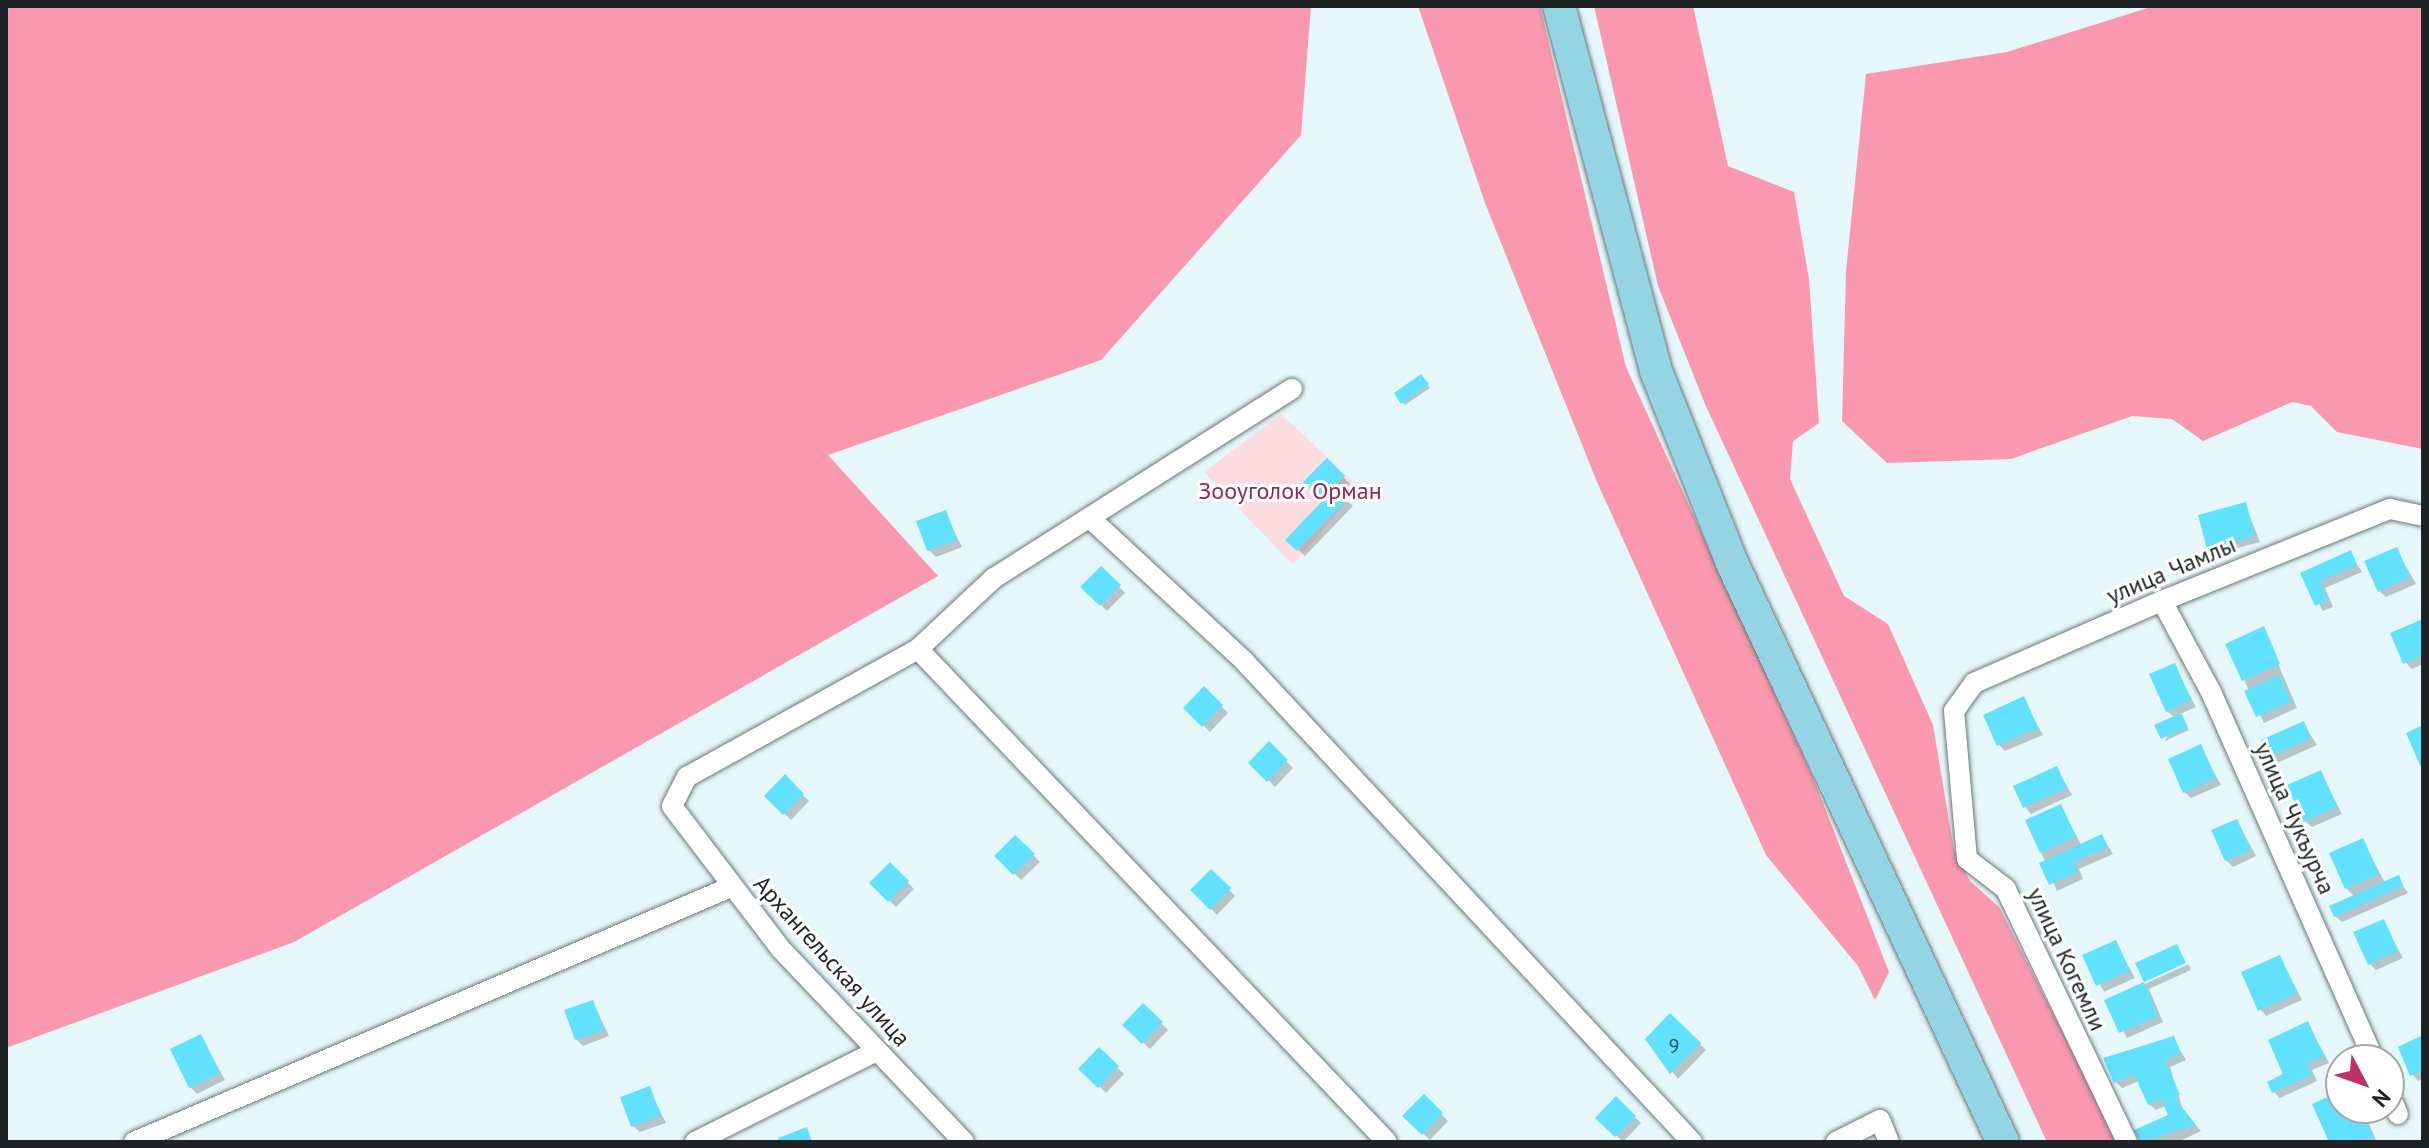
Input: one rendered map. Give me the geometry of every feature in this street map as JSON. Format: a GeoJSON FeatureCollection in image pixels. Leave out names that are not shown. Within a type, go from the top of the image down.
{"type":"FeatureCollection","features":[{"type":"Feature","properties":{"kind":"main road"},"geometry":{"type":"LineString","coordinates":[[1559,6],[1656,371],[1732,563],[2003,1142]]}},
{"type":"Feature","properties":{"kind":"street"},"geometry":{"type":"LineString","coordinates":[[1292,389],[1128,489],[1093,521],[994,578],[918,649],[1387,1142]]}},
{"type":"Feature","properties":{"kind":"street","name":"улица Чамлы"},"geometry":{"type":"LineString","coordinates":[[1954,711],[1974,683],[2162,601],[2390,509],[2423,516]]}},
{"type":"Feature","properties":{"kind":"street"},"geometry":{"type":"LineString","coordinates":[[1093,521],[1244,661],[1692,1142]]}},
{"type":"Feature","properties":{"kind":"street","name":"улица Чукъурча"},"geometry":{"type":"LineString","coordinates":[[2162,601],[2211,692],[2367,1044]]}},
{"type":"Feature","properties":{"kind":"street","name":"Архангельская улица"},"geometry":{"type":"LineString","coordinates":[[918,649],[687,777],[672,806],[731,887],[877,1051],[964,1142]]}},
{"type":"Feature","properties":{"kind":"street","name":"улица Когемли"},"geometry":{"type":"LineString","coordinates":[[1954,711],[1967,859],[2006,889],[2127,1142]]}},
{"type":"Feature","properties":{"kind":"street"},"geometry":{"type":"LineString","coordinates":[[134,1142],[731,887]]}},
{"type":"Feature","properties":{"kind":"street"},"geometry":{"type":"LineString","coordinates":[[695,1142],[877,1051]]}},
{"type":"Feature","properties":{"kind":"street"},"geometry":{"type":"LineString","coordinates":[[1836,1142],[1880,1120],[1889,1142]]}},
{"type":"Feature","properties":{"kind":"green space","name":"Зооуголок Орман"},"geometry":{"type":"Polygon","coordinates":[[[1281,414],[1359,487],[1293,565],[1204,472],[1281,414]]]}},
{"type":"Feature","properties":{"kind":"shaded area"},"geometry":{"type":"Polygon","coordinates":[[[6,6],[1311,6],[1301,135],[1101,360],[828,455],[938,576],[294,942],[6,1048],[6,6]]]}},
{"type":"Feature","properties":{"kind":"shaded area"},"geometry":{"type":"Polygon","coordinates":[[[1418,6],[1540,6],[1626,367],[1812,775],[1889,972],[1875,1000],[1858,966],[1766,855],[1597,482],[1485,203],[1418,6]]]}},
{"type":"Feature","properties":{"kind":"shaded area"},"geometry":{"type":"Polygon","coordinates":[[[1594,6],[1693,6],[1728,166],[1794,192],[1809,279],[1819,423],[1793,441],[1790,479],[1844,596],[1888,624],[1933,725],[1954,850],[1970,881],[1999,907],[2118,1142],[2047,1142],[1705,404],[1658,286],[1594,6]]]}},
{"type":"Feature","properties":{"kind":"shaded area"},"geometry":{"type":"Polygon","coordinates":[[[2154,6],[2423,6],[2423,449],[2337,432],[2311,406],[2292,402],[2203,441],[2172,419],[2132,416],[2011,459],[1887,463],[1842,421],[1846,271],[1866,74],[2007,52],[2154,6]]]}},
{"type":"Feature","properties":{"kind":"building"},"geometry":{"type":"Polygon","coordinates":[[[1421,374],[1429,384],[1401,404],[1394,393],[1421,374]]]}},
{"type":"Feature","properties":{"kind":"building"},"geometry":{"type":"Polygon","coordinates":[[[1327,458],[1345,476],[1321,500],[1303,482],[1327,458]]]}},
{"type":"Feature","properties":{"kind":"building"},"geometry":{"type":"Polygon","coordinates":[[[1336,487],[1348,499],[1297,551],[1285,540],[1336,487]]]}},
{"type":"Feature","properties":{"kind":"building"},"geometry":{"type":"Polygon","coordinates":[[[2246,502],[2255,536],[2207,549],[2198,515],[2246,502]]]}},
{"type":"Feature","properties":{"kind":"building"},"geometry":{"type":"Polygon","coordinates":[[[946,510],[957,540],[927,551],[916,521],[946,510]]]}},
{"type":"Feature","properties":{"kind":"building"},"geometry":{"type":"Polygon","coordinates":[[[2397,547],[2410,577],[2378,592],[2364,561],[2397,547]]]}},
{"type":"Feature","properties":{"kind":"building"},"geometry":{"type":"Polygon","coordinates":[[[2351,550],[2357,565],[2320,581],[2328,600],[2315,606],[2300,573],[2351,550]]]}},
{"type":"Feature","properties":{"kind":"building"},"geometry":{"type":"Polygon","coordinates":[[[1101,566],[1121,585],[1100,606],[1080,587],[1101,566]]]}},
{"type":"Feature","properties":{"kind":"building"},"geometry":{"type":"Polygon","coordinates":[[[2423,619],[2423,655],[2403,664],[2390,633],[2423,619]]]}},
{"type":"Feature","properties":{"kind":"building"},"geometry":{"type":"Polygon","coordinates":[[[2264,626],[2280,664],[2242,681],[2225,644],[2264,626]]]}},
{"type":"Feature","properties":{"kind":"building"},"geometry":{"type":"Polygon","coordinates":[[[2175,663],[2191,700],[2166,712],[2149,674],[2175,663]]]}},
{"type":"Feature","properties":{"kind":"building"},"geometry":{"type":"Polygon","coordinates":[[[2280,675],[2291,702],[2256,717],[2244,691],[2280,675]]]}},
{"type":"Feature","properties":{"kind":"building"},"geometry":{"type":"Polygon","coordinates":[[[1204,686],[1223,705],[1202,727],[1183,708],[1204,686]]]}},
{"type":"Feature","properties":{"kind":"building"},"geometry":{"type":"Polygon","coordinates":[[[2024,696],[2038,728],[1997,746],[1983,715],[2024,696]]]}},
{"type":"Feature","properties":{"kind":"building"},"geometry":{"type":"Polygon","coordinates":[[[2181,713],[2188,727],[2161,739],[2154,725],[2181,713]]]}},
{"type":"Feature","properties":{"kind":"building"},"geometry":{"type":"Polygon","coordinates":[[[2304,721],[2311,738],[2269,757],[2261,740],[2304,721]]]}},
{"type":"Feature","properties":{"kind":"building"},"geometry":{"type":"Polygon","coordinates":[[[2423,725],[2423,772],[2406,733],[2423,725]]]}},
{"type":"Feature","properties":{"kind":"building"},"geometry":{"type":"Polygon","coordinates":[[[1269,741],[1288,760],[1267,782],[1248,763],[1269,741]]]}},
{"type":"Feature","properties":{"kind":"building"},"geometry":{"type":"Polygon","coordinates":[[[2201,744],[2216,778],[2183,793],[2168,759],[2201,744]]]}},
{"type":"Feature","properties":{"kind":"building"},"geometry":{"type":"Polygon","coordinates":[[[2057,766],[2067,788],[2023,808],[2013,786],[2057,766]]]}},
{"type":"Feature","properties":{"kind":"building"},"geometry":{"type":"Polygon","coordinates":[[[2321,770],[2337,807],[2303,822],[2287,785],[2321,770]]]}},
{"type":"Feature","properties":{"kind":"building"},"geometry":{"type":"Polygon","coordinates":[[[785,774],[804,794],[783,815],[764,796],[785,774]]]}},
{"type":"Feature","properties":{"kind":"building"},"geometry":{"type":"Polygon","coordinates":[[[2061,804],[2076,837],[2040,853],[2025,820],[2061,804]]]}},
{"type":"Feature","properties":{"kind":"building"},"geometry":{"type":"Polygon","coordinates":[[[2237,819],[2251,850],[2225,861],[2211,830],[2237,819]]]}},
{"type":"Feature","properties":{"kind":"building"},"geometry":{"type":"Polygon","coordinates":[[[2102,834],[2108,847],[2074,862],[2078,872],[2049,885],[2039,863],[2102,834]]]}},
{"type":"Feature","properties":{"kind":"building"},"geometry":{"type":"Polygon","coordinates":[[[1015,835],[1035,854],[1013,875],[994,856],[1015,835]]]}},
{"type":"Feature","properties":{"kind":"building"},"geometry":{"type":"Polygon","coordinates":[[[2363,838],[2379,874],[2345,889],[2329,853],[2363,838]]]}},
{"type":"Feature","properties":{"kind":"building"},"geometry":{"type":"Polygon","coordinates":[[[890,862],[909,881],[888,902],[869,883],[890,862]]]}},
{"type":"Feature","properties":{"kind":"building"},"geometry":{"type":"Polygon","coordinates":[[[1211,869],[1231,888],[1210,910],[1190,890],[1211,869]]]}},
{"type":"Feature","properties":{"kind":"building"},"geometry":{"type":"Polygon","coordinates":[[[2399,875],[2403,886],[2334,917],[2329,906],[2399,875]]]}},
{"type":"Feature","properties":{"kind":"building"},"geometry":{"type":"Polygon","coordinates":[[[2384,919],[2398,951],[2368,965],[2353,932],[2384,919]]]}},
{"type":"Feature","properties":{"kind":"building"},"geometry":{"type":"Polygon","coordinates":[[[2116,940],[2130,971],[2096,986],[2082,955],[2116,940]]]}},
{"type":"Feature","properties":{"kind":"building"},"geometry":{"type":"Polygon","coordinates":[[[2177,944],[2186,963],[2144,982],[2135,963],[2177,944]]]}},
{"type":"Feature","properties":{"kind":"building"},"geometry":{"type":"Polygon","coordinates":[[[2280,955],[2297,993],[2258,1011],[2241,972],[2280,955]]]}},
{"type":"Feature","properties":{"kind":"building"},"geometry":{"type":"Polygon","coordinates":[[[2144,982],[2158,1016],[2119,1033],[2104,1000],[2144,982]]]}},
{"type":"Feature","properties":{"kind":"building"},"geometry":{"type":"Polygon","coordinates":[[[593,1000],[604,1030],[575,1040],[564,1010],[593,1000]]]}},
{"type":"Feature","properties":{"kind":"building"},"geometry":{"type":"Polygon","coordinates":[[[1143,1003],[1163,1022],[1142,1044],[1122,1025],[1143,1003]]]}},
{"type":"Feature","properties":{"kind":"building"},"geometry":{"type":"Polygon","coordinates":[[[1670,1013],[1701,1043],[1670,1074],[1645,1039],[1670,1013]]]}},
{"type":"Feature","properties":{"kind":"building"},"geometry":{"type":"Polygon","coordinates":[[[2308,1021],[2324,1056],[2307,1064],[2312,1075],[2272,1093],[2267,1082],[2283,1074],[2268,1040],[2308,1021]]]}},
{"type":"Feature","properties":{"kind":"building"},"geometry":{"type":"Polygon","coordinates":[[[201,1034],[220,1073],[189,1088],[170,1049],[201,1034]]]}},
{"type":"Feature","properties":{"kind":"building"},"geometry":{"type":"Polygon","coordinates":[[[2423,1035],[2423,1070],[2410,1076],[2405,1064],[2404,1044],[2423,1035]]]}},
{"type":"Feature","properties":{"kind":"building"},"geometry":{"type":"Polygon","coordinates":[[[2174,1036],[2181,1053],[2165,1060],[2180,1095],[2174,1097],[2196,1125],[2140,1142],[2134,1130],[2168,1115],[2161,1099],[2148,1105],[2134,1074],[2114,1083],[2103,1058],[2174,1036]]]}},
{"type":"Feature","properties":{"kind":"building"},"geometry":{"type":"Polygon","coordinates":[[[1099,1047],[1119,1066],[1098,1088],[1078,1069],[1099,1047]]]}},
{"type":"Feature","properties":{"kind":"building"},"geometry":{"type":"Polygon","coordinates":[[[650,1086],[661,1116],[631,1127],[620,1097],[650,1086]]]}},
{"type":"Feature","properties":{"kind":"building"},"geometry":{"type":"Polygon","coordinates":[[[1424,1094],[1443,1113],[1422,1135],[1402,1116],[1424,1094]]]}},
{"type":"Feature","properties":{"kind":"building"},"geometry":{"type":"Polygon","coordinates":[[[1616,1096],[1636,1116],[1615,1137],[1595,1118],[1616,1096]]]}},
{"type":"Feature","properties":{"kind":"building"},"geometry":{"type":"Polygon","coordinates":[[[2325,1098],[2325,1124],[2367,1124],[2374,1138],[2329,1142],[2312,1104],[2325,1098]]]}},
{"type":"Feature","properties":{"kind":"building"},"geometry":{"type":"Polygon","coordinates":[[[807,1127],[812,1142],[779,1142],[778,1138],[807,1127]]]}}]}
